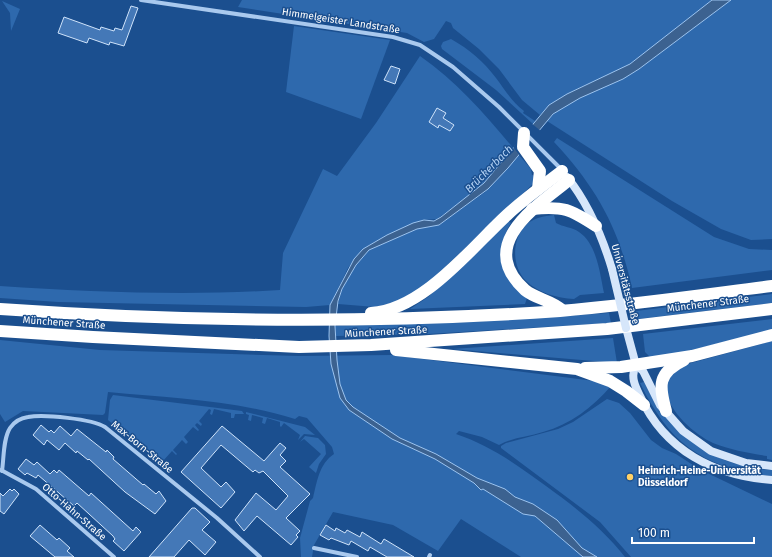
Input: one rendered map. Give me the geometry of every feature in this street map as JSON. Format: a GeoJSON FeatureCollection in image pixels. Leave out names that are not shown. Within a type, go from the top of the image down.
{"type":"FeatureCollection","features":[{"type":"Feature","properties":{"kind":"highway"},"geometry":{"type":"LineString","coordinates":[[524,133],[523,147],[537,164],[541,176],[538,189]]}},
{"type":"Feature","properties":{"kind":"highway"},"geometry":{"type":"LineString","coordinates":[[355,316],[397,307],[423,293],[512,210],[538,189],[566,175]]}},
{"type":"Feature","properties":{"kind":"highway"},"geometry":{"type":"LineString","coordinates":[[562,310],[554,303],[527,292],[517,281],[509,267],[508,248],[514,229],[566,175]]}},
{"type":"Feature","properties":{"kind":"highway"},"geometry":{"type":"LineString","coordinates":[[532,209],[553,207],[568,210],[596,226]]}},
{"type":"Feature","properties":{"kind":"highway","name":"Münchener Straße"},"geometry":{"type":"LineString","coordinates":[[0,310],[160,318],[317,320],[355,316],[432,318],[562,310],[772,286]]}},
{"type":"Feature","properties":{"kind":"highway","name":"Münchener Straße"},"geometry":{"type":"LineString","coordinates":[[0,331],[93,337],[299,346],[371,346],[607,329],[772,309]]}},
{"type":"Feature","properties":{"kind":"highway"},"geometry":{"type":"LineString","coordinates":[[371,346],[577,369],[636,365],[692,356],[772,335]]}},
{"type":"Feature","properties":{"kind":"highway"},"geometry":{"type":"LineString","coordinates":[[666,411],[661,391],[664,376],[670,368],[692,356]]}},
{"type":"Feature","properties":{"kind":"highway"},"geometry":{"type":"LineString","coordinates":[[577,369],[610,381],[626,390],[644,405]]}},
{"type":"Feature","properties":{"kind":"street","name":"Himmelgeister Landstraße"},"geometry":{"type":"LineString","coordinates":[[141,0],[306,23],[407,40],[433,52],[477,88],[499,107],[566,175]]}},
{"type":"Feature","properties":{"kind":"street","name":"Universitätsstraße"},"geometry":{"type":"LineString","coordinates":[[566,175],[583,201],[596,226],[612,268],[636,365],[643,372],[654,395],[683,431],[711,451],[746,463],[772,466]]}},
{"type":"Feature","properties":{"kind":"street","name":"Universitätsstraße"},"geometry":{"type":"LineString","coordinates":[[636,365],[632,371],[633,378],[644,405],[671,438],[700,461],[721,471],[740,477],[772,480]]}},
{"type":"Feature","properties":{"kind":"street","name":"Max-Born-Straße"},"geometry":{"type":"LineString","coordinates":[[1,470],[7,436],[11,427],[18,420],[30,416],[83,420],[97,423],[105,427],[217,518],[260,557]]}},
{"type":"Feature","properties":{"kind":"street","name":"Otto-Hahn-Straße"},"geometry":{"type":"LineString","coordinates":[[1,470],[36,489],[113,557]]}},
{"type":"Feature","properties":{"kind":"street"},"geometry":{"type":"LineString","coordinates":[[314,548],[357,557]]}},
{"type":"Feature","properties":{"kind":"shaded area"},"geometry":{"type":"Polygon","coordinates":[[[242,0],[712,0],[661,42],[630,64],[571,92],[549,106],[540,115],[522,100],[499,69],[479,49],[453,28],[451,23],[446,21],[434,39],[424,42],[407,33],[238,7],[242,0]]]}},
{"type":"Feature","properties":{"kind":"shaded area"},"geometry":{"type":"Polygon","coordinates":[[[712,0],[731,0],[639,69],[623,79],[580,98],[553,114],[508,168],[488,189],[439,225],[417,229],[369,250],[356,265],[342,289],[338,301],[335,326],[337,360],[340,384],[346,400],[353,407],[400,438],[436,454],[477,478],[505,489],[515,497],[533,504],[557,520],[582,548],[597,557],[583,557],[535,516],[523,514],[483,489],[481,490],[474,483],[435,459],[392,439],[349,410],[340,398],[331,364],[329,336],[330,305],[354,259],[363,249],[387,235],[413,223],[424,220],[434,221],[441,217],[484,183],[549,105],[567,94],[630,64],[712,0]]]}},
{"type":"Feature","properties":{"kind":"shaded area"},"geometry":{"type":"Polygon","coordinates":[[[731,0],[772,0],[772,239],[751,240],[721,229],[672,201],[547,121],[556,112],[578,98],[639,69],[731,0]]]}},
{"type":"Feature","properties":{"kind":"shaded area"},"geometry":{"type":"Polygon","coordinates":[[[2,1],[20,9],[11,31],[10,13],[2,1]]]}},
{"type":"Feature","properties":{"kind":"shaded area"},"geometry":{"type":"Polygon","coordinates":[[[294,26],[390,40],[361,119],[286,92],[294,26]]]}},
{"type":"Feature","properties":{"kind":"shaded area"},"geometry":{"type":"Polygon","coordinates":[[[451,39],[464,47],[481,61],[512,100],[524,111],[523,113],[535,121],[533,124],[496,90],[442,49],[441,46],[443,42],[451,39]]]}},
{"type":"Feature","properties":{"kind":"shaded area"},"geometry":{"type":"Polygon","coordinates":[[[420,56],[470,99],[514,149],[476,191],[437,219],[424,220],[387,235],[363,249],[348,268],[330,305],[306,307],[58,302],[0,298],[0,286],[69,290],[175,293],[280,290],[283,253],[323,169],[337,176],[376,123],[420,56]]]}},
{"type":"Feature","properties":{"kind":"shaded area"},"geometry":{"type":"Polygon","coordinates":[[[557,138],[714,237],[749,249],[772,250],[772,270],[632,288],[627,266],[620,246],[604,209],[582,175],[554,142],[557,138]]]}},
{"type":"Feature","properties":{"kind":"shaded area"},"geometry":{"type":"Polygon","coordinates":[[[519,155],[531,169],[532,175],[537,176],[534,183],[425,286],[405,300],[375,307],[338,304],[342,289],[349,276],[361,258],[369,250],[417,229],[439,225],[485,192],[519,155]]]}},
{"type":"Feature","properties":{"kind":"shaded area"},"geometry":{"type":"Polygon","coordinates":[[[554,215],[556,223],[579,232],[590,244],[597,260],[604,293],[580,295],[574,299],[561,297],[542,292],[526,281],[521,275],[515,253],[521,231],[526,225],[535,219],[554,215]]]}},
{"type":"Feature","properties":{"kind":"shaded area"},"geometry":{"type":"Polygon","coordinates":[[[508,220],[511,223],[503,243],[502,254],[504,264],[512,283],[527,298],[525,304],[410,309],[428,297],[508,220]]]}},
{"type":"Feature","properties":{"kind":"shaded area"},"geometry":{"type":"Polygon","coordinates":[[[772,294],[772,303],[638,319],[636,311],[772,294]]]}},
{"type":"Feature","properties":{"kind":"shaded area"},"geometry":{"type":"Polygon","coordinates":[[[609,313],[611,323],[428,334],[336,336],[335,326],[471,322],[609,313]]]}},
{"type":"Feature","properties":{"kind":"shaded area"},"geometry":{"type":"Polygon","coordinates":[[[772,319],[772,330],[660,358],[650,357],[645,352],[643,334],[772,319]]]}},
{"type":"Feature","properties":{"kind":"shaded area"},"geometry":{"type":"Polygon","coordinates":[[[613,338],[617,363],[452,349],[613,338]]]}},
{"type":"Feature","properties":{"kind":"shaded area"},"geometry":{"type":"Polygon","coordinates":[[[0,340],[100,350],[299,356],[392,355],[602,382],[611,386],[589,408],[572,420],[553,429],[510,440],[499,445],[482,437],[459,431],[456,434],[492,450],[535,478],[588,518],[625,557],[521,557],[461,519],[438,551],[393,525],[333,512],[314,545],[312,557],[301,557],[300,538],[310,501],[313,498],[317,480],[322,468],[334,454],[332,447],[307,418],[299,416],[295,419],[226,404],[179,398],[108,392],[105,413],[103,415],[23,411],[5,422],[0,414],[0,340]]]}},
{"type":"Feature","properties":{"kind":"shaded area"},"geometry":{"type":"Polygon","coordinates":[[[772,341],[772,460],[767,459],[767,456],[713,443],[695,432],[678,415],[671,405],[667,394],[667,384],[671,374],[680,366],[772,341]]]}},
{"type":"Feature","properties":{"kind":"shaded area"},"geometry":{"type":"Polygon","coordinates":[[[644,382],[654,401],[666,417],[680,432],[696,444],[713,455],[731,462],[772,470],[772,476],[727,467],[692,450],[677,438],[664,423],[651,404],[640,383],[644,382]]]}},
{"type":"Feature","properties":{"kind":"shaded area"},"geometry":{"type":"Polygon","coordinates":[[[113,395],[242,411],[244,414],[235,414],[234,418],[231,418],[231,413],[214,409],[212,415],[210,414],[211,410],[209,409],[199,421],[202,424],[201,426],[197,423],[195,425],[199,430],[198,431],[193,427],[184,437],[188,442],[186,444],[182,440],[173,450],[177,454],[176,455],[172,451],[162,462],[167,466],[165,467],[108,420],[110,400],[113,395]]]}},
{"type":"Feature","properties":{"kind":"shaded area","name":"Heinrich-Heine-Universität Düsseldorf"},"geometry":{"type":"Polygon","coordinates":[[[607,399],[619,403],[630,413],[651,440],[662,448],[676,454],[699,469],[772,504],[772,557],[631,557],[600,522],[501,448],[501,446],[506,443],[558,429],[573,422],[607,399]]]}},
{"type":"Feature","properties":{"kind":"shaded area"},"geometry":{"type":"Polygon","coordinates":[[[246,412],[305,427],[315,435],[304,434],[298,440],[300,435],[284,423],[281,427],[280,422],[267,418],[265,424],[262,423],[263,418],[252,415],[251,421],[248,420],[249,415],[246,414],[246,412]]]}},
{"type":"Feature","properties":{"kind":"shaded area"},"geometry":{"type":"Polygon","coordinates":[[[305,436],[318,438],[325,445],[326,454],[319,464],[316,473],[309,467],[321,454],[304,439],[300,442],[305,436]]]}},
{"type":"Feature","properties":{"kind":"pier"},"geometry":{"type":"Polygon","coordinates":[[[531,123],[542,132],[521,157],[513,147],[531,123]]]}},
{"type":"Feature","properties":{"kind":"building"},"geometry":{"type":"Polygon","coordinates":[[[131,6],[138,8],[124,46],[110,42],[109,45],[89,38],[87,43],[58,33],[64,17],[100,30],[101,27],[114,31],[115,28],[122,30],[131,6]]]}},
{"type":"Feature","properties":{"kind":"building"},"geometry":{"type":"Polygon","coordinates":[[[391,66],[400,69],[395,84],[384,80],[391,66]]]}},
{"type":"Feature","properties":{"kind":"building"},"geometry":{"type":"Polygon","coordinates":[[[437,108],[446,113],[443,118],[454,125],[450,131],[439,125],[438,128],[429,122],[437,108]]]}},
{"type":"Feature","properties":{"kind":"building"},"geometry":{"type":"Polygon","coordinates":[[[41,425],[49,432],[51,430],[54,433],[60,426],[71,436],[77,429],[106,452],[107,450],[114,457],[113,459],[143,485],[144,484],[156,494],[159,491],[166,501],[155,514],[125,492],[89,459],[88,460],[77,451],[76,453],[65,443],[59,450],[47,440],[44,445],[33,435],[41,425]]]}},
{"type":"Feature","properties":{"kind":"building"},"geometry":{"type":"Polygon","coordinates":[[[222,426],[264,461],[280,443],[286,448],[280,455],[286,461],[280,467],[310,494],[286,518],[300,531],[296,535],[298,537],[291,545],[257,516],[244,531],[235,520],[256,493],[276,510],[288,496],[263,471],[259,473],[255,470],[253,472],[221,445],[201,468],[221,487],[226,482],[235,492],[221,508],[181,472],[222,426]]]}},
{"type":"Feature","properties":{"kind":"building"},"geometry":{"type":"Polygon","coordinates":[[[26,459],[34,465],[37,462],[50,474],[54,470],[57,473],[59,470],[89,496],[91,493],[133,531],[136,527],[141,532],[124,551],[113,541],[115,539],[113,536],[77,503],[74,506],[38,475],[36,478],[27,473],[25,475],[18,469],[26,459]]]}},
{"type":"Feature","properties":{"kind":"building"},"geometry":{"type":"Polygon","coordinates":[[[10,489],[12,491],[14,489],[19,494],[4,514],[0,511],[0,493],[3,496],[10,489]]]}},
{"type":"Feature","properties":{"kind":"building"},"geometry":{"type":"Polygon","coordinates":[[[192,508],[195,508],[210,522],[202,530],[216,542],[205,555],[189,540],[174,557],[149,557],[192,508]]]}},
{"type":"Feature","properties":{"kind":"building"},"geometry":{"type":"Polygon","coordinates":[[[40,525],[57,540],[59,538],[70,548],[67,551],[74,557],[55,557],[30,536],[40,525]]]}},
{"type":"Feature","properties":{"kind":"building"},"geometry":{"type":"Polygon","coordinates":[[[326,525],[335,531],[336,528],[345,533],[347,530],[360,537],[362,532],[381,544],[384,539],[414,557],[387,557],[370,547],[368,551],[351,541],[349,545],[331,538],[329,540],[320,535],[326,525]]]}},
{"type":"Feature","properties":{"kind":"place","name":"Heinrich-Heine-Universität Düsseldorf"},"geometry":{"type":"Point","coordinates":[630,477]}},
{"type":"Feature","properties":{"kind":"water label","name":"Brückerbach"},"geometry":{"type":"Point","coordinates":[489,169]}}]}
